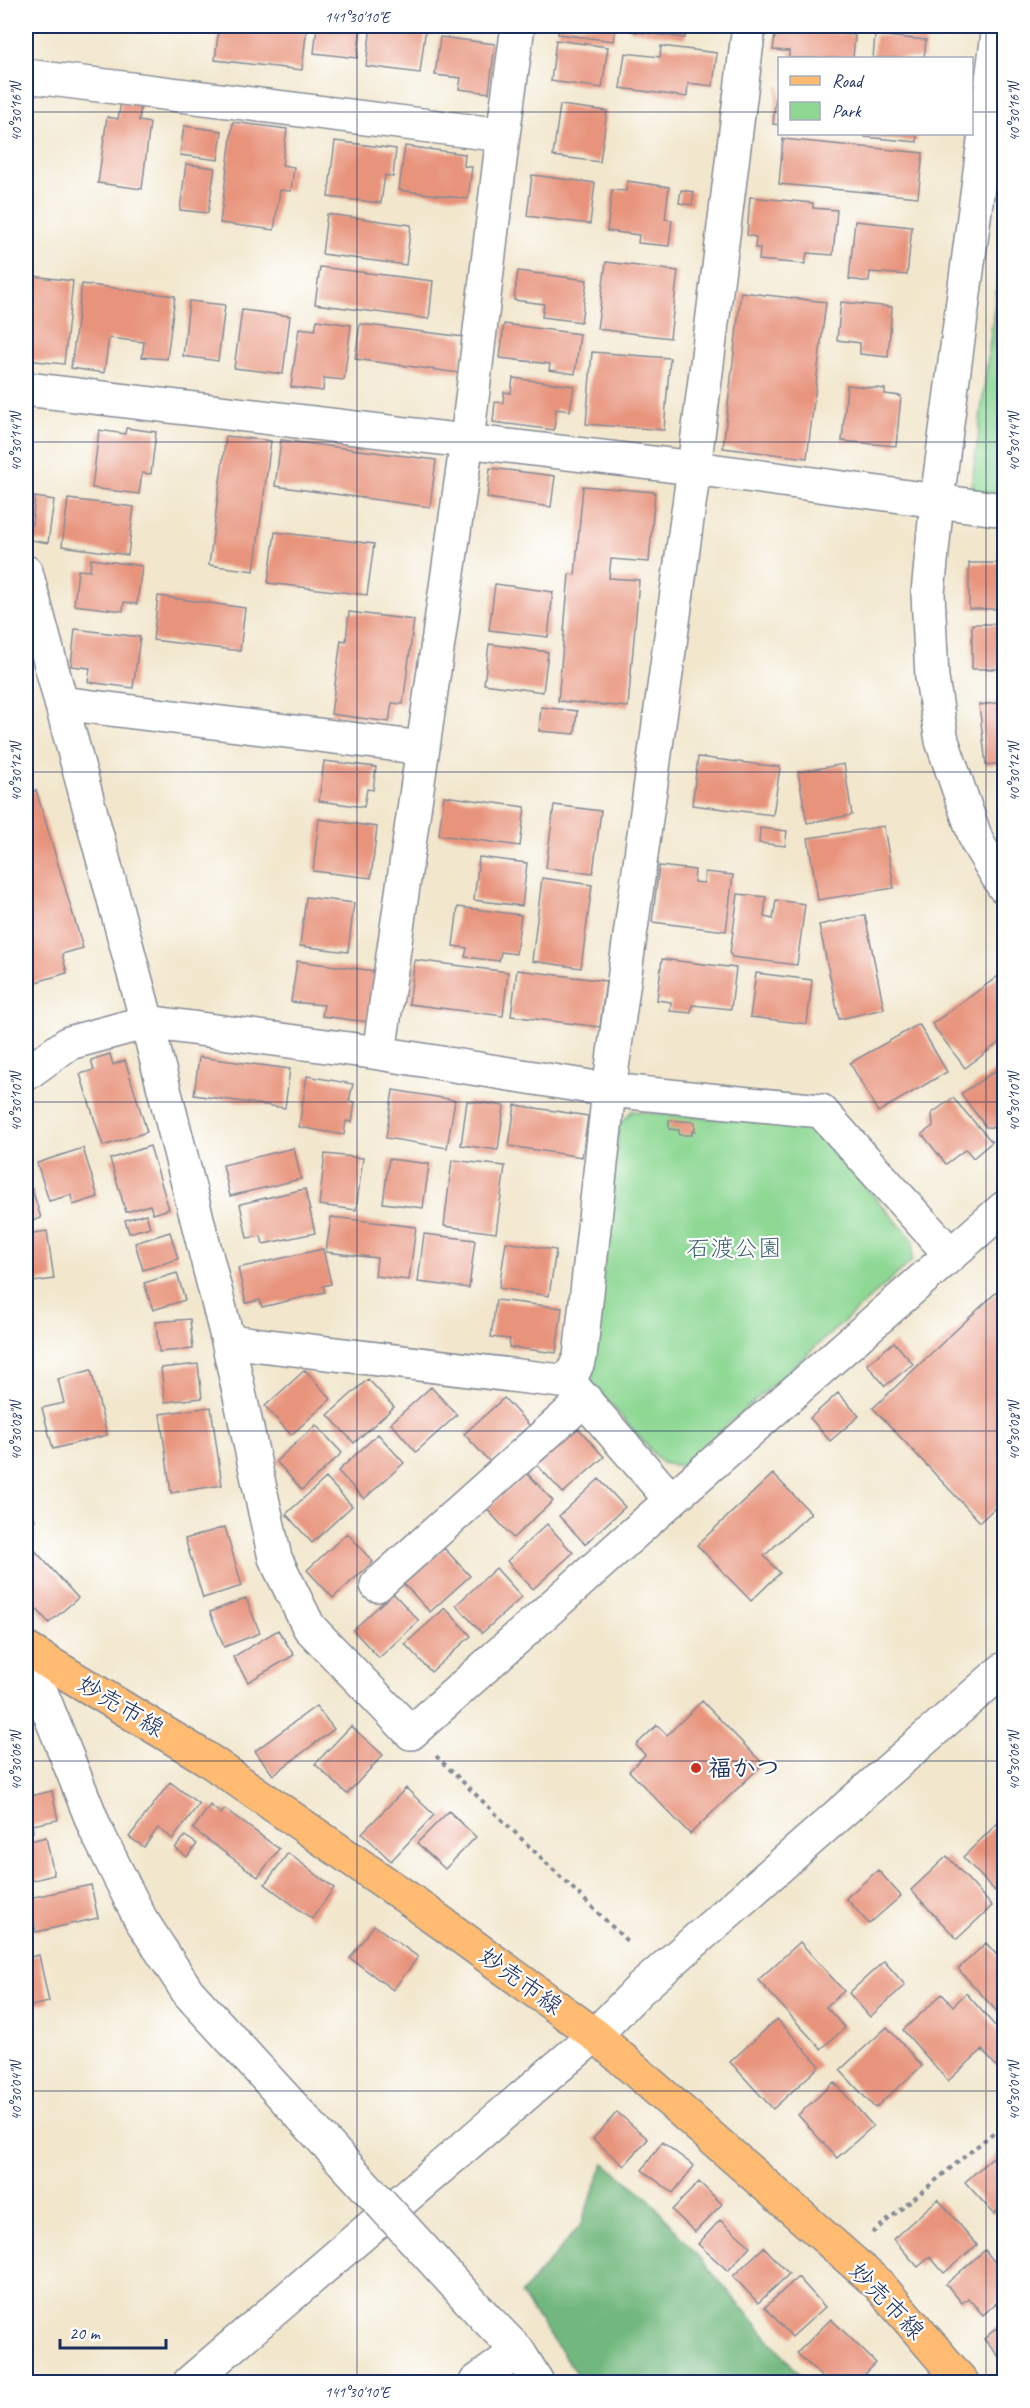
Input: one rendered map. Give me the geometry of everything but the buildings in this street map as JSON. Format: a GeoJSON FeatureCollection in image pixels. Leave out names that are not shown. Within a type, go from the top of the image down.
{"type":"FeatureCollection","features":[{"type":"Feature","properties":{"kind":"main road","name":"妙売市線"},"geometry":{"type":"LineString","coordinates":[[26,1648],[204,1757],[416,1904],[595,2035],[879,2285],[962,2382]]}},
{"type":"Feature","properties":{"kind":"street"},"geometry":{"type":"LineString","coordinates":[[379,1053],[467,441],[502,135],[518,26]]}},
{"type":"Feature","properties":{"kind":"street"},"geometry":{"type":"LineString","coordinates":[[377,1584],[577,1390],[609,1090],[694,468],[749,26]]}},
{"type":"Feature","properties":{"kind":"street"},"geometry":{"type":"LineString","coordinates":[[999,26],[927,593],[932,678],[942,741],[977,842],[1005,887]]}},
{"type":"Feature","properties":{"kind":"street"},"geometry":{"type":"LineString","coordinates":[[26,76],[502,135]]}},
{"type":"Feature","properties":{"kind":"street"},"geometry":{"type":"LineString","coordinates":[[26,389],[694,468],[1005,510]]}},
{"type":"Feature","properties":{"kind":"street"},"geometry":{"type":"LineString","coordinates":[[26,572],[147,1022],[228,1341],[275,1558],[309,1627],[411,1733],[671,1500],[1005,1208]]}},
{"type":"Feature","properties":{"kind":"street"},"geometry":{"type":"LineString","coordinates":[[61,703],[423,748]]}},
{"type":"Feature","properties":{"kind":"street"},"geometry":{"type":"LineString","coordinates":[[26,1074],[69,1043],[147,1022],[379,1053],[609,1090],[822,1112],[951,1254]]}},
{"type":"Feature","properties":{"kind":"street"},"geometry":{"type":"LineString","coordinates":[[228,1341],[577,1390],[671,1500]]}},
{"type":"Feature","properties":{"kind":"street"},"geometry":{"type":"LineString","coordinates":[[26,1654],[96,1830],[140,1918],[188,1992],[483,2316],[518,2351],[537,2382]]}},
{"type":"Feature","properties":{"kind":"street"},"geometry":{"type":"LineString","coordinates":[[190,2382],[595,2035],[659,1972],[1005,1669]]}},
{"type":"Feature","properties":{"kind":"street"},"geometry":{"type":"LineString","coordinates":[[476,2382],[518,2351]]}},
{"type":"Feature","properties":{"kind":"path"},"geometry":{"type":"LineString","coordinates":[[411,1733],[627,1941]]}},
{"type":"Feature","properties":{"kind":"path"},"geometry":{"type":"LineString","coordinates":[[866,2237],[1005,2124]]}},
{"type":"Feature","properties":{"kind":"green space"},"geometry":{"type":"Polygon","coordinates":[[[1004,230],[1004,497],[971,492],[1004,230]]]}},
{"type":"Feature","properties":{"kind":"green space","name":"石渡公園"},"geometry":{"type":"Polygon","coordinates":[[[632,1111],[811,1127],[913,1240],[912,1261],[681,1466],[662,1463],[591,1382],[619,1125],[632,1111]]]}},
{"type":"Feature","properties":{"kind":"green space"},"geometry":{"type":"Polygon","coordinates":[[[604,2163],[648,2198],[806,2382],[582,2382],[521,2294],[580,2226],[604,2163]]]}},
{"type":"Feature","properties":{"kind":"place","name":"福かつ"},"geometry":{"type":"Point","coordinates":[696,1768]}}]}
